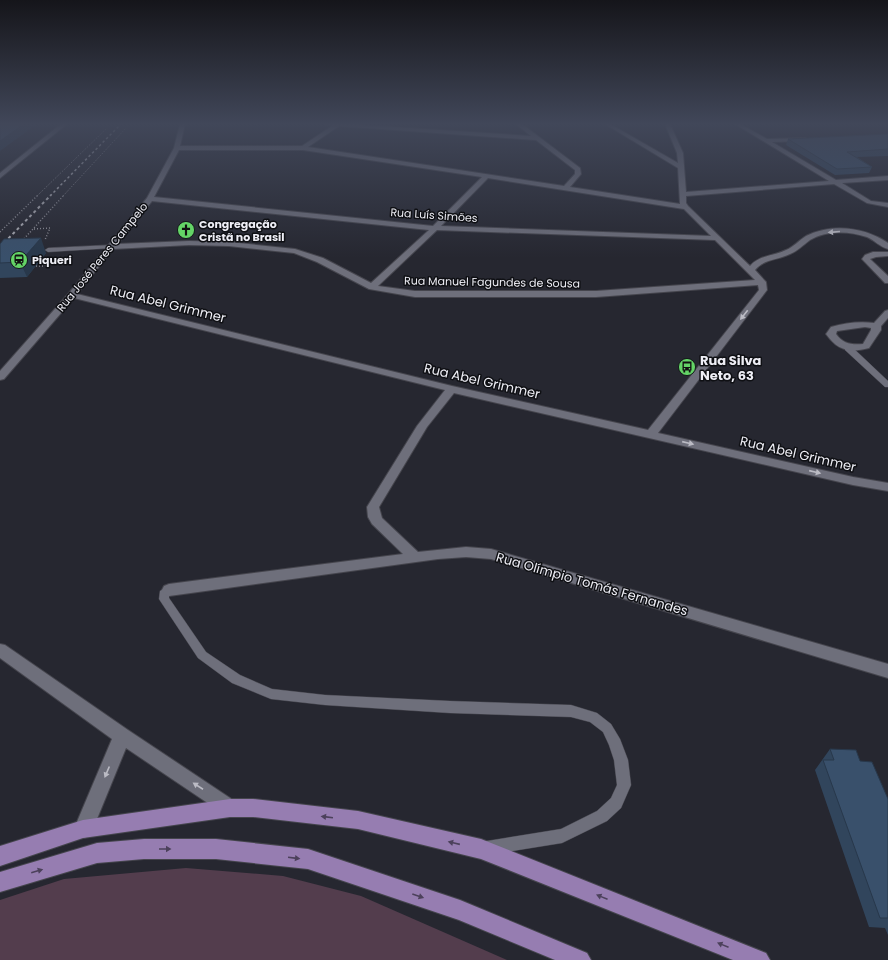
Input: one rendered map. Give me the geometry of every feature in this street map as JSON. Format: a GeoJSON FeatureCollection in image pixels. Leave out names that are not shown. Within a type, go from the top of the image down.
{"type":"FeatureCollection","features":[{"type":"Feature","properties":{"kind":"main road"},"geometry":{"type":"LineString","coordinates":[[0,856],[83,829],[230,808],[254,808],[358,820],[481,849],[759,960]]}},
{"type":"Feature","properties":{"kind":"main road"},"geometry":{"type":"LineString","coordinates":[[0,882],[97,854],[144,849],[216,849],[308,860],[460,910],[580,960]]}},
{"type":"Feature","properties":{"kind":"street"},"geometry":{"type":"LineString","coordinates":[[0,176],[9,169]]}},
{"type":"Feature","properties":{"kind":"street","name":"Rua José Peres Campelo"},"geometry":{"type":"LineString","coordinates":[[0,376],[72,295],[150,199],[166,169]]}},
{"type":"Feature","properties":{"kind":"street"},"geometry":{"type":"LineString","coordinates":[[439,169],[686,207]]}},
{"type":"Feature","properties":{"kind":"street"},"geometry":{"type":"LineString","coordinates":[[565,189],[578,174],[578,169]]}},
{"type":"Feature","properties":{"kind":"street"},"geometry":{"type":"LineString","coordinates":[[650,435],[763,290],[762,282],[751,270],[686,207],[682,194],[680,169]]}},
{"type":"Feature","properties":{"kind":"street"},"geometry":{"type":"LineString","coordinates":[[814,169],[869,202],[888,206]]}},
{"type":"Feature","properties":{"kind":"street"},"geometry":{"type":"LineString","coordinates":[[372,287],[435,228],[486,176]]}},
{"type":"Feature","properties":{"kind":"street"},"geometry":{"type":"LineString","coordinates":[[682,194],[888,178]]}},
{"type":"Feature","properties":{"kind":"street","name":"Rua Luís Simões"},"geometry":{"type":"LineString","coordinates":[[150,199],[435,228],[718,238]]}},
{"type":"Feature","properties":{"kind":"street"},"geometry":{"type":"LineString","coordinates":[[751,270],[757,262],[789,252],[810,238],[820,234],[847,231],[872,236],[888,247]]}},
{"type":"Feature","properties":{"kind":"street","name":"Rua Manuel Fagundes de Sousa"},"geometry":{"type":"LineString","coordinates":[[111,247],[189,243],[229,244],[295,251],[320,260],[372,287],[415,294],[596,294],[762,282]]}},
{"type":"Feature","properties":{"kind":"street"},"geometry":{"type":"LineString","coordinates":[[730,249],[748,256],[766,258]]}},
{"type":"Feature","properties":{"kind":"street"},"geometry":{"type":"LineString","coordinates":[[888,254],[874,255],[868,257],[866,260],[888,281]]}},
{"type":"Feature","properties":{"kind":"street","name":"Rua Abel Grimmer"},"geometry":{"type":"LineString","coordinates":[[72,295],[452,389],[845,479],[888,487]]}},
{"type":"Feature","properties":{"kind":"street"},"geometry":{"type":"LineString","coordinates":[[876,326],[859,324],[833,330],[831,334],[848,348],[860,347],[868,344],[876,330],[876,326],[888,313]]}},
{"type":"Feature","properties":{"kind":"street"},"geometry":{"type":"LineString","coordinates":[[416,558],[377,521],[374,517],[373,507],[422,426],[452,389]]}},
{"type":"Feature","properties":{"kind":"street","name":"Rua Olímpio Tomás Fernandes"},"geometry":{"type":"LineString","coordinates":[[169,590],[466,552],[492,554],[888,671]]}},
{"type":"Feature","properties":{"kind":"street"},"geometry":{"type":"LineString","coordinates":[[0,650],[122,736],[230,808]]}},
{"type":"Feature","properties":{"kind":"street"},"geometry":{"type":"LineString","coordinates":[[83,829],[122,736]]}},
{"type":"Feature","properties":{"kind":"lane"},"geometry":{"type":"LineString","coordinates":[[48,250],[111,247]]}},
{"type":"Feature","properties":{"kind":"lane"},"geometry":{"type":"LineString","coordinates":[[848,348],[888,385]]}},
{"type":"Feature","properties":{"kind":"lane"},"geometry":{"type":"LineString","coordinates":[[169,590],[164,594],[164,599],[202,655],[236,679],[271,694],[325,700],[450,707],[571,711],[593,717],[607,728],[615,743],[621,760],[624,785],[616,803],[602,816],[562,836],[481,849]]}},
{"type":"Feature","properties":{"kind":"path"},"geometry":{"type":"LineString","coordinates":[[0,232],[65,169]]}},
{"type":"Feature","properties":{"kind":"path"},"geometry":{"type":"LineString","coordinates":[[19,244],[88,169]]}},
{"type":"Feature","properties":{"kind":"path"},"geometry":{"type":"LineString","coordinates":[[33,229],[50,228],[40,250],[48,250]]}},
{"type":"Feature","properties":{"kind":"shaded area"},"geometry":{"type":"Polygon","coordinates":[[[186,868],[283,876],[361,896],[507,960],[0,960],[0,900],[64,879],[186,868]]]}},
{"type":"Feature","properties":{"kind":"building"},"geometry":{"type":"Polygon","coordinates":[[[41,238],[20,262],[0,263],[0,244],[4,239],[41,238]]]}},
{"type":"Feature","properties":{"kind":"building"},"geometry":{"type":"Polygon","coordinates":[[[830,749],[856,750],[860,761],[872,762],[888,799],[888,918],[880,918],[823,760],[834,760],[830,749]]]}},
{"type":"Feature","properties":{"kind":"railway"},"geometry":{"type":"LineString","coordinates":[[50,196],[77,169]]}},
{"type":"Feature","properties":{"kind":"railway"},"geometry":{"type":"LineString","coordinates":[[0,247],[51,195]]}},
{"type":"Feature","properties":{"kind":"place","name":"Congregação Cristã no Brasil"},"geometry":{"type":"Point","coordinates":[186,230]}},
{"type":"Feature","properties":{"kind":"place","name":"Piqueri"},"geometry":{"type":"Point","coordinates":[19,260]}},
{"type":"Feature","properties":{"kind":"place","name":"Rua Silva Neto, 63"},"geometry":{"type":"Point","coordinates":[687,367]}}]}
